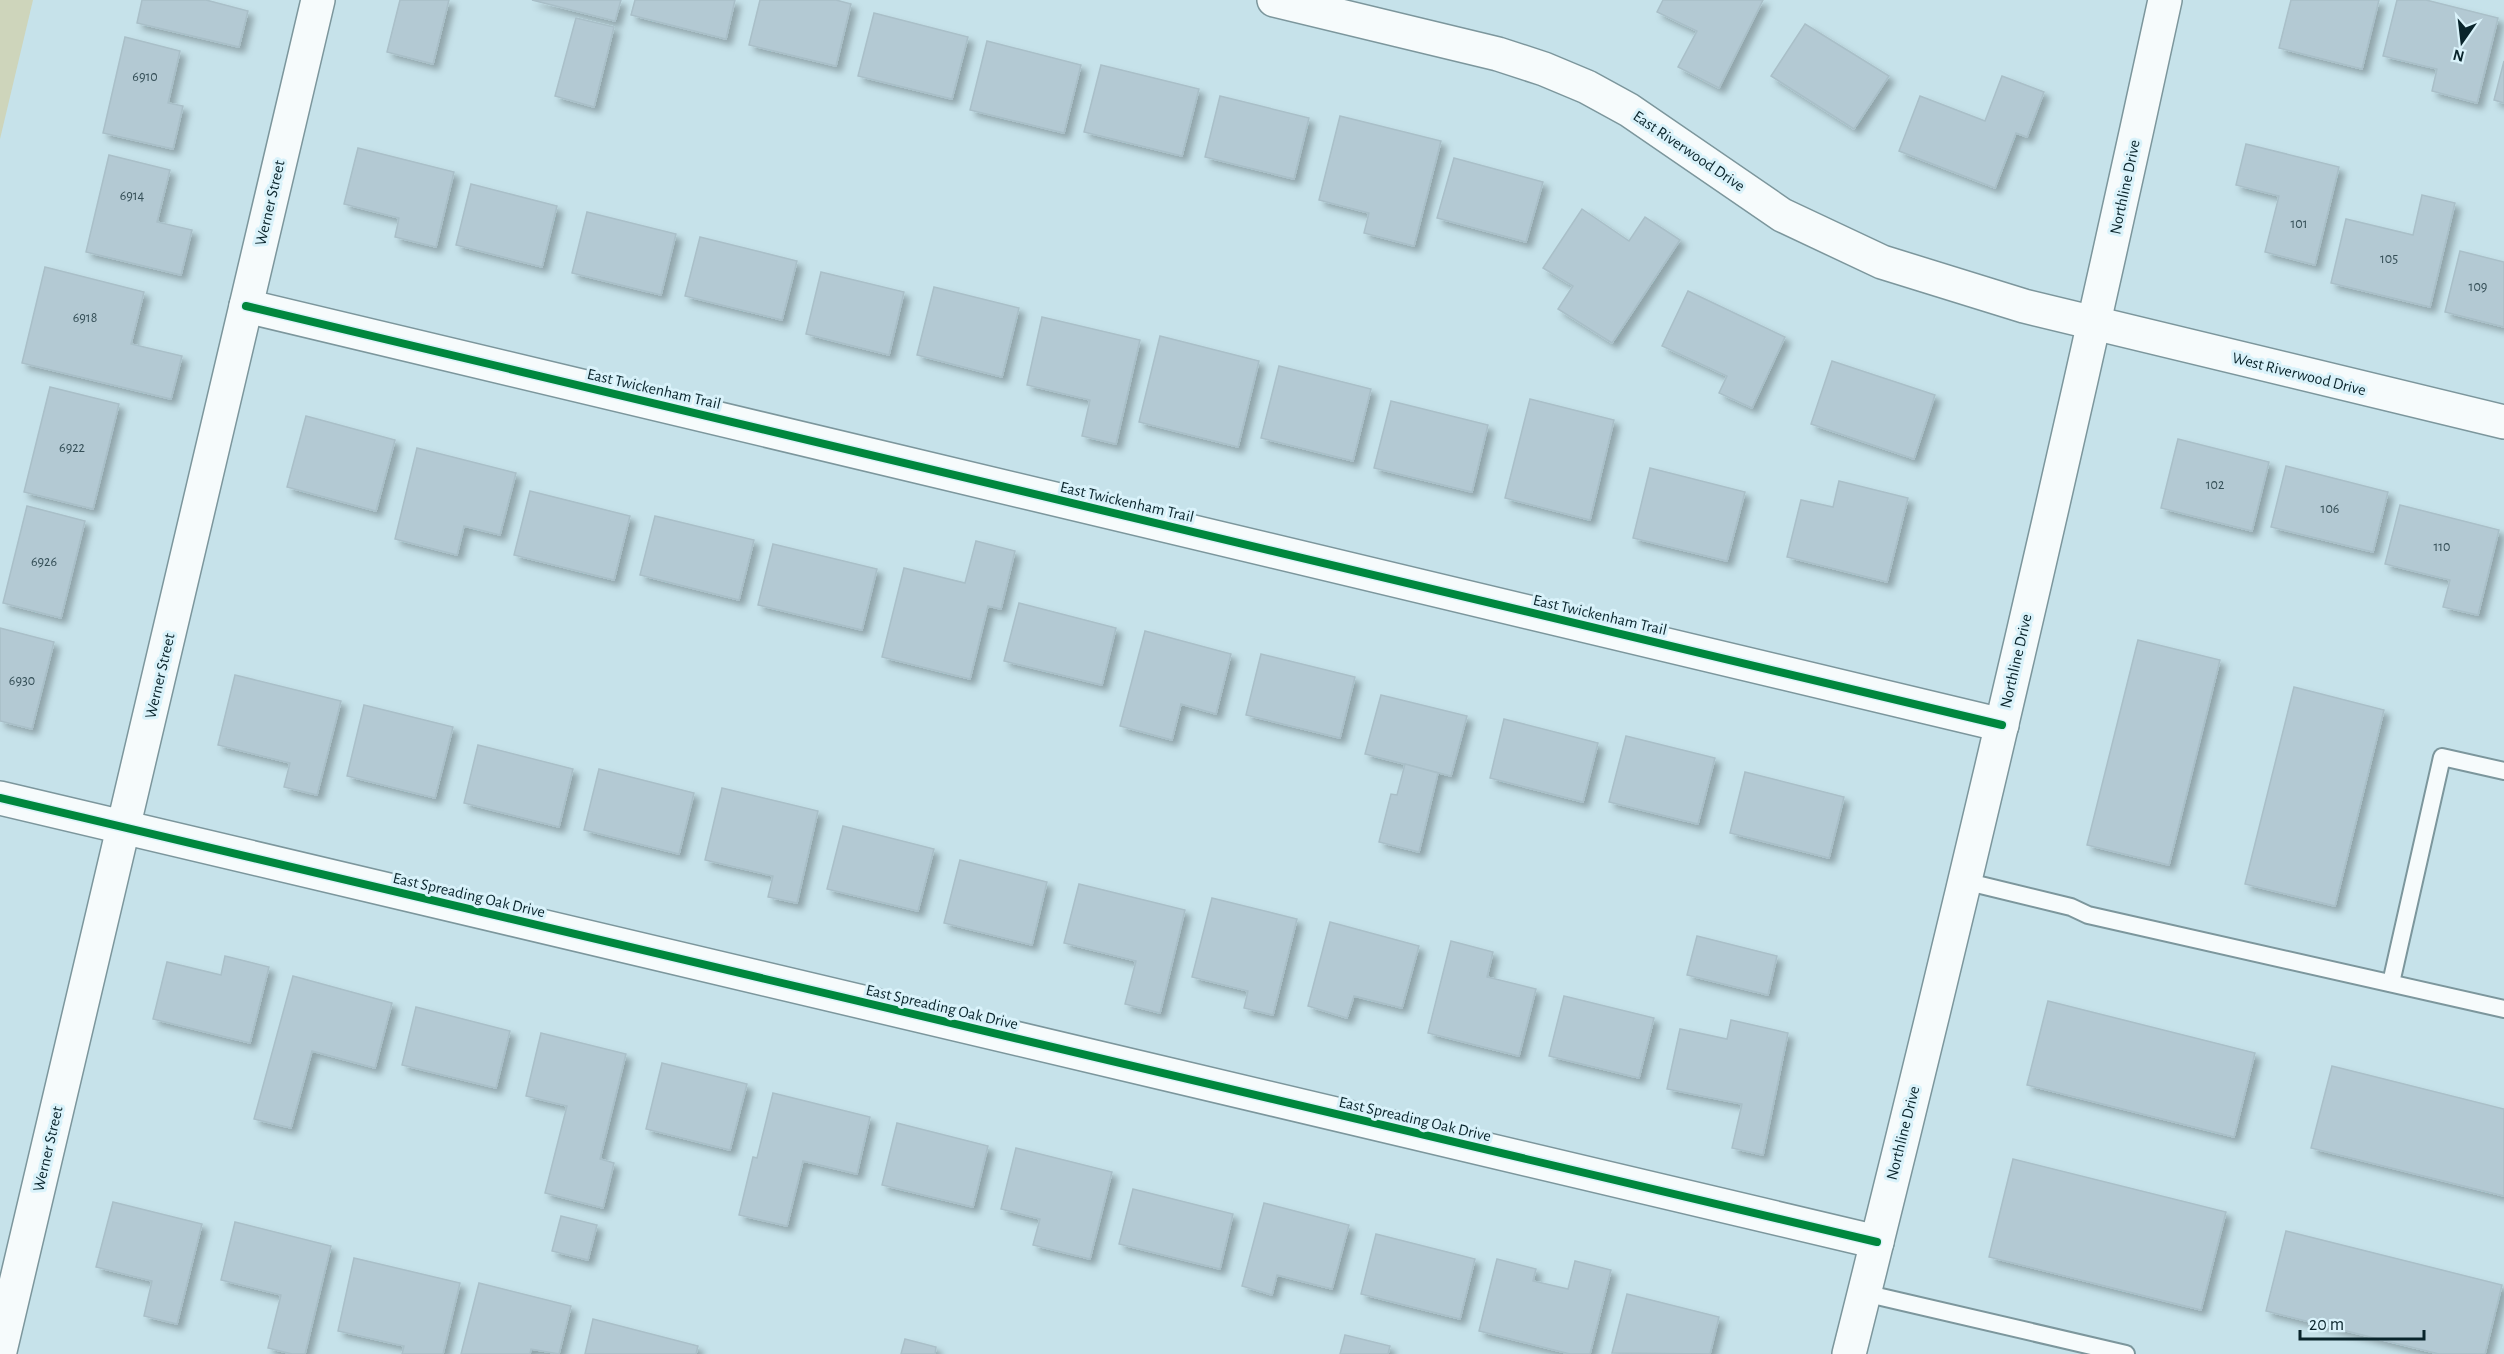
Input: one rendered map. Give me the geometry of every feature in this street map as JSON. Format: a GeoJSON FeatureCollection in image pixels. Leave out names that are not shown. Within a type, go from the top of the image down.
{"type":"FeatureCollection","features":[{"type":"Feature","properties":{"kind":"street","name":"Werner Street"},"geometry":{"type":"LineString","coordinates":[[0,1352],[318,0]]}},
{"type":"Feature","properties":{"kind":"street","name":"East Riverwood Drive"},"geometry":{"type":"LineString","coordinates":[[1274,0],[1498,54],[1544,69],[1587,87],[1629,110],[1782,215],[1831,240],[1933,279],[2025,306],[2095,323]]}},
{"type":"Feature","properties":{"kind":"street","name":"Northline Drive"},"geometry":{"type":"LineString","coordinates":[[1849,1354],[2002,725],[2095,323],[2165,0]]}},
{"type":"Feature","properties":{"kind":"street","name":"East Twickenham Trail"},"geometry":{"type":"LineString","coordinates":[[246,306],[2002,725]]}},
{"type":"Feature","properties":{"kind":"street","name":"West Riverwood Drive"},"geometry":{"type":"LineString","coordinates":[[2095,323],[2504,422]]}},
{"type":"Feature","properties":{"kind":"street","name":"East Spreading Oak Drive"},"geometry":{"type":"LineString","coordinates":[[0,798],[1877,1242]]}},
{"type":"Feature","properties":{"kind":"street"},"geometry":{"type":"LineString","coordinates":[[0,1352],[6,1354]]}},
{"type":"Feature","properties":{"kind":"lane"},"geometry":{"type":"LineString","coordinates":[[2391,983],[2442,757],[2504,771]]}},
{"type":"Feature","properties":{"kind":"lane"},"geometry":{"type":"LineString","coordinates":[[1964,881],[2071,907],[2088,915],[2504,1009]]}},
{"type":"Feature","properties":{"kind":"lane"},"geometry":{"type":"LineString","coordinates":[[1864,1293],[2126,1354]]}},
{"type":"Feature","properties":{"kind":"green space"},"geometry":{"type":"Polygon","coordinates":[[[0,0],[33,0],[0,139],[0,0]]]}},
{"type":"Feature","properties":{"kind":"building"},"geometry":{"type":"Polygon","coordinates":[[[142,0],[206,0],[248,11],[239,47],[137,23],[142,0]]]}},
{"type":"Feature","properties":{"kind":"building"},"geometry":{"type":"Polygon","coordinates":[[[400,0],[449,0],[433,64],[387,52],[400,0]]]}},
{"type":"Feature","properties":{"kind":"building"},"geometry":{"type":"Polygon","coordinates":[[[532,0],[621,0],[615,21],[532,0]]]}},
{"type":"Feature","properties":{"kind":"building"},"geometry":{"type":"Polygon","coordinates":[[[635,0],[735,0],[726,39],[631,15],[635,0]]]}},
{"type":"Feature","properties":{"kind":"building"},"geometry":{"type":"Polygon","coordinates":[[[760,0],[836,0],[851,4],[836,66],[749,45],[760,0]]]}},
{"type":"Feature","properties":{"kind":"building"},"geometry":{"type":"Polygon","coordinates":[[[1663,0],[1763,0],[1719,88],[1678,67],[1697,31],[1657,12],[1663,0]]]}},
{"type":"Feature","properties":{"kind":"building"},"geometry":{"type":"Polygon","coordinates":[[[2291,0],[2379,0],[2362,69],[2279,48],[2291,0]]]}},
{"type":"Feature","properties":{"kind":"building"},"geometry":{"type":"Polygon","coordinates":[[[2397,0],[2426,0],[2498,18],[2477,103],[2432,91],[2437,69],[2383,56],[2397,0]]]}},
{"type":"Feature","properties":{"kind":"building"},"geometry":{"type":"Polygon","coordinates":[[[874,13],[968,37],[952,99],[858,76],[874,13]]]}},
{"type":"Feature","properties":{"kind":"building"},"geometry":{"type":"Polygon","coordinates":[[[576,18],[614,27],[594,107],[555,96],[576,18]]]}},
{"type":"Feature","properties":{"kind":"building"},"geometry":{"type":"Polygon","coordinates":[[[1805,24],[1889,76],[1854,129],[1771,76],[1805,24]]]}},
{"type":"Feature","properties":{"kind":"building"},"geometry":{"type":"Polygon","coordinates":[[[125,37],[180,51],[168,103],[183,106],[173,149],[103,133],[125,37]]]}},
{"type":"Feature","properties":{"kind":"building"},"geometry":{"type":"Polygon","coordinates":[[[987,41],[1081,65],[1064,133],[970,110],[987,41]]]}},
{"type":"Feature","properties":{"kind":"building"},"geometry":{"type":"Polygon","coordinates":[[[2504,61],[2504,103],[2494,100],[2504,61]]]}},
{"type":"Feature","properties":{"kind":"building"},"geometry":{"type":"Polygon","coordinates":[[[1101,65],[1199,89],[1182,156],[1084,132],[1101,65]]]}},
{"type":"Feature","properties":{"kind":"building"},"geometry":{"type":"Polygon","coordinates":[[[2002,76],[2044,92],[2027,137],[2016,133],[1995,188],[1899,151],[1920,96],[1985,121],[2002,76]]]}},
{"type":"Feature","properties":{"kind":"building"},"geometry":{"type":"Polygon","coordinates":[[[1220,96],[1309,118],[1294,179],[1205,157],[1220,96]]]}},
{"type":"Feature","properties":{"kind":"building"},"geometry":{"type":"Polygon","coordinates":[[[1340,116],[1441,141],[1414,246],[1364,233],[1369,213],[1319,200],[1340,116]]]}},
{"type":"Feature","properties":{"kind":"building"},"geometry":{"type":"Polygon","coordinates":[[[2246,144],[2339,167],[2315,265],[2265,252],[2279,196],[2236,185],[2246,144]]]}},
{"type":"Feature","properties":{"kind":"building"},"geometry":{"type":"Polygon","coordinates":[[[358,148],[454,172],[436,247],[395,237],[399,218],[344,204],[358,148]]]}},
{"type":"Feature","properties":{"kind":"building"},"geometry":{"type":"Polygon","coordinates":[[[109,155],[170,170],[157,222],[192,230],[181,275],[86,252],[109,155]]]}},
{"type":"Feature","properties":{"kind":"building"},"geometry":{"type":"Polygon","coordinates":[[[1454,158],[1543,182],[1526,242],[1437,218],[1454,158]]]}},
{"type":"Feature","properties":{"kind":"building"},"geometry":{"type":"Polygon","coordinates":[[[471,184],[557,206],[542,267],[456,245],[471,184]]]}},
{"type":"Feature","properties":{"kind":"building"},"geometry":{"type":"Polygon","coordinates":[[[2422,195],[2455,203],[2430,307],[2331,283],[2346,219],[2413,235],[2422,195]]]}},
{"type":"Feature","properties":{"kind":"building"},"geometry":{"type":"Polygon","coordinates":[[[1582,209],[1629,241],[1645,217],[1680,240],[1612,343],[1558,309],[1573,286],[1543,268],[1582,209]]]}},
{"type":"Feature","properties":{"kind":"building"},"geometry":{"type":"Polygon","coordinates":[[[587,212],[676,234],[661,295],[572,273],[587,212]]]}},
{"type":"Feature","properties":{"kind":"building"},"geometry":{"type":"Polygon","coordinates":[[[700,237],[797,261],[782,320],[685,296],[700,237]]]}},
{"type":"Feature","properties":{"kind":"building"},"geometry":{"type":"Polygon","coordinates":[[[2460,251],[2504,262],[2504,327],[2445,312],[2460,251]]]}},
{"type":"Feature","properties":{"kind":"building"},"geometry":{"type":"Polygon","coordinates":[[[45,267],[144,292],[131,344],[182,356],[171,399],[22,363],[45,267]]]}},
{"type":"Feature","properties":{"kind":"building"},"geometry":{"type":"Polygon","coordinates":[[[821,272],[904,292],[889,355],[806,334],[821,272]]]}},
{"type":"Feature","properties":{"kind":"building"},"geometry":{"type":"Polygon","coordinates":[[[934,287],[1019,308],[1002,377],[917,355],[934,287]]]}},
{"type":"Feature","properties":{"kind":"building"},"geometry":{"type":"Polygon","coordinates":[[[1688,291],[1785,337],[1752,408],[1719,393],[1727,376],[1662,346],[1688,291]]]}},
{"type":"Feature","properties":{"kind":"building"},"geometry":{"type":"Polygon","coordinates":[[[1042,317],[1140,340],[1116,444],[1082,436],[1090,400],[1027,385],[1042,317]]]}},
{"type":"Feature","properties":{"kind":"building"},"geometry":{"type":"Polygon","coordinates":[[[1160,336],[1259,361],[1238,447],[1139,422],[1160,336]]]}},
{"type":"Feature","properties":{"kind":"building"},"geometry":{"type":"Polygon","coordinates":[[[1832,361],[1935,395],[1914,459],[1811,424],[1832,361]]]}},
{"type":"Feature","properties":{"kind":"building"},"geometry":{"type":"Polygon","coordinates":[[[1279,366],[1371,389],[1353,461],[1261,438],[1279,366]]]}},
{"type":"Feature","properties":{"kind":"building"},"geometry":{"type":"Polygon","coordinates":[[[50,387],[119,404],[93,509],[24,492],[50,387]]]}},
{"type":"Feature","properties":{"kind":"building"},"geometry":{"type":"Polygon","coordinates":[[[1530,399],[1614,420],[1590,520],[1505,498],[1530,399]]]}},
{"type":"Feature","properties":{"kind":"building"},"geometry":{"type":"Polygon","coordinates":[[[1391,401],[1488,425],[1472,492],[1374,468],[1391,401]]]}},
{"type":"Feature","properties":{"kind":"building"},"geometry":{"type":"Polygon","coordinates":[[[306,416],[395,440],[376,511],[287,487],[306,416]]]}},
{"type":"Feature","properties":{"kind":"building"},"geometry":{"type":"Polygon","coordinates":[[[2178,439],[2269,462],[2252,531],[2161,508],[2178,439]]]}},
{"type":"Feature","properties":{"kind":"building"},"geometry":{"type":"Polygon","coordinates":[[[417,448],[516,473],[500,535],[464,526],[457,555],[395,539],[417,448]]]}},
{"type":"Feature","properties":{"kind":"building"},"geometry":{"type":"Polygon","coordinates":[[[2286,466],[2388,492],[2373,552],[2271,527],[2286,466]]]}},
{"type":"Feature","properties":{"kind":"building"},"geometry":{"type":"Polygon","coordinates":[[[1650,468],[1745,492],[1727,561],[1633,538],[1650,468]]]}},
{"type":"Feature","properties":{"kind":"building"},"geometry":{"type":"Polygon","coordinates":[[[1839,481],[1908,498],[1887,582],[1787,557],[1801,500],[1833,507],[1839,481]]]}},
{"type":"Feature","properties":{"kind":"building"},"geometry":{"type":"Polygon","coordinates":[[[530,491],[630,516],[614,580],[514,555],[530,491]]]}},
{"type":"Feature","properties":{"kind":"building"},"geometry":{"type":"Polygon","coordinates":[[[2400,505],[2499,530],[2478,615],[2443,607],[2450,580],[2385,564],[2400,505]]]}},
{"type":"Feature","properties":{"kind":"building"},"geometry":{"type":"Polygon","coordinates":[[[27,506],[85,521],[61,618],[3,603],[27,506]]]}},
{"type":"Feature","properties":{"kind":"building"},"geometry":{"type":"Polygon","coordinates":[[[655,516],[754,540],[739,600],[640,575],[655,516]]]}},
{"type":"Feature","properties":{"kind":"building"},"geometry":{"type":"Polygon","coordinates":[[[976,541],[1015,551],[1001,609],[988,606],[970,679],[882,657],[904,568],[965,583],[976,541]]]}},
{"type":"Feature","properties":{"kind":"building"},"geometry":{"type":"Polygon","coordinates":[[[773,544],[877,569],[862,630],[758,605],[773,544]]]}},
{"type":"Feature","properties":{"kind":"building"},"geometry":{"type":"Polygon","coordinates":[[[1019,603],[1116,628],[1102,685],[1004,661],[1019,603]]]}},
{"type":"Feature","properties":{"kind":"building"},"geometry":{"type":"Polygon","coordinates":[[[0,628],[54,642],[32,729],[0,721],[0,628]]]}},
{"type":"Feature","properties":{"kind":"building"},"geometry":{"type":"Polygon","coordinates":[[[1145,631],[1231,654],[1216,714],[1181,704],[1172,740],[1120,726],[1145,631]]]}},
{"type":"Feature","properties":{"kind":"building"},"geometry":{"type":"Polygon","coordinates":[[[2138,640],[2220,660],[2169,865],[2087,845],[2138,640]]]}},
{"type":"Feature","properties":{"kind":"building"},"geometry":{"type":"Polygon","coordinates":[[[1261,654],[1355,677],[1340,738],[1246,715],[1261,654]]]}},
{"type":"Feature","properties":{"kind":"building"},"geometry":{"type":"Polygon","coordinates":[[[235,675],[341,701],[317,795],[284,787],[290,763],[218,745],[235,675]]]}},
{"type":"Feature","properties":{"kind":"building"},"geometry":{"type":"Polygon","coordinates":[[[2294,687],[2384,710],[2335,906],[2245,884],[2294,687]]]}},
{"type":"Feature","properties":{"kind":"building"},"geometry":{"type":"Polygon","coordinates":[[[1381,695],[1467,716],[1451,776],[1365,754],[1381,695]]]}},
{"type":"Feature","properties":{"kind":"building"},"geometry":{"type":"Polygon","coordinates":[[[364,705],[453,727],[435,798],[347,776],[364,705]]]}},
{"type":"Feature","properties":{"kind":"building"},"geometry":{"type":"Polygon","coordinates":[[[1504,719],[1598,743],[1583,802],[1490,778],[1504,719]]]}},
{"type":"Feature","properties":{"kind":"building"},"geometry":{"type":"Polygon","coordinates":[[[1626,736],[1715,758],[1698,824],[1609,802],[1626,736]]]}},
{"type":"Feature","properties":{"kind":"building"},"geometry":{"type":"Polygon","coordinates":[[[478,745],[573,769],[559,827],[464,803],[478,745]]]}},
{"type":"Feature","properties":{"kind":"building"},"geometry":{"type":"Polygon","coordinates":[[[1405,764],[1438,773],[1419,852],[1379,842],[1391,794],[1397,795],[1405,764]]]}},
{"type":"Feature","properties":{"kind":"building"},"geometry":{"type":"Polygon","coordinates":[[[599,769],[694,793],[679,854],[584,830],[599,769]]]}},
{"type":"Feature","properties":{"kind":"building"},"geometry":{"type":"Polygon","coordinates":[[[1745,772],[1844,797],[1829,858],[1730,833],[1745,772]]]}},
{"type":"Feature","properties":{"kind":"building"},"geometry":{"type":"Polygon","coordinates":[[[722,788],[818,811],[797,903],[768,897],[773,876],[705,860],[722,788]]]}},
{"type":"Feature","properties":{"kind":"building"},"geometry":{"type":"Polygon","coordinates":[[[843,826],[934,849],[918,911],[827,889],[843,826]]]}},
{"type":"Feature","properties":{"kind":"building"},"geometry":{"type":"Polygon","coordinates":[[[960,860],[1047,882],[1032,945],[944,923],[960,860]]]}},
{"type":"Feature","properties":{"kind":"building"},"geometry":{"type":"Polygon","coordinates":[[[1079,884],[1185,910],[1160,1013],[1125,1004],[1136,961],[1064,943],[1079,884]]]}},
{"type":"Feature","properties":{"kind":"building"},"geometry":{"type":"Polygon","coordinates":[[[1212,898],[1297,919],[1273,1015],[1244,1008],[1248,991],[1192,977],[1212,898]]]}},
{"type":"Feature","properties":{"kind":"building"},"geometry":{"type":"Polygon","coordinates":[[[1330,922],[1419,946],[1402,1008],[1354,996],[1347,1018],[1308,1006],[1330,922]]]}},
{"type":"Feature","properties":{"kind":"building"},"geometry":{"type":"Polygon","coordinates":[[[1697,936],[1777,956],[1768,995],[1687,975],[1697,936]]]}},
{"type":"Feature","properties":{"kind":"building"},"geometry":{"type":"Polygon","coordinates":[[[1451,941],[1493,952],[1487,977],[1536,989],[1519,1056],[1428,1033],[1451,941]]]}},
{"type":"Feature","properties":{"kind":"building"},"geometry":{"type":"Polygon","coordinates":[[[225,956],[269,967],[250,1043],[153,1019],[167,962],[221,975],[225,956]]]}},
{"type":"Feature","properties":{"kind":"building"},"geometry":{"type":"Polygon","coordinates":[[[293,976],[392,1003],[375,1068],[312,1051],[291,1128],[254,1119],[293,976]]]}},
{"type":"Feature","properties":{"kind":"building"},"geometry":{"type":"Polygon","coordinates":[[[1564,996],[1654,1018],[1639,1078],[1549,1056],[1564,996]]]}},
{"type":"Feature","properties":{"kind":"building"},"geometry":{"type":"Polygon","coordinates":[[[2048,1001],[2255,1053],[2234,1137],[2027,1085],[2048,1001]]]}},
{"type":"Feature","properties":{"kind":"building"},"geometry":{"type":"Polygon","coordinates":[[[416,1007],[510,1031],[496,1088],[402,1065],[416,1007]]]}},
{"type":"Feature","properties":{"kind":"building"},"geometry":{"type":"Polygon","coordinates":[[[1731,1020],[1788,1033],[1763,1155],[1732,1148],[1742,1104],[1667,1089],[1680,1029],[1727,1039],[1731,1020]]]}},
{"type":"Feature","properties":{"kind":"building"},"geometry":{"type":"Polygon","coordinates":[[[541,1033],[626,1054],[600,1159],[614,1163],[603,1208],[545,1193],[567,1106],[526,1096],[541,1033]]]}},
{"type":"Feature","properties":{"kind":"building"},"geometry":{"type":"Polygon","coordinates":[[[662,1063],[747,1084],[730,1150],[646,1129],[662,1063]]]}},
{"type":"Feature","properties":{"kind":"building"},"geometry":{"type":"Polygon","coordinates":[[[2332,1066],[2504,1109],[2504,1196],[2311,1148],[2332,1066]]]}},
{"type":"Feature","properties":{"kind":"building"},"geometry":{"type":"Polygon","coordinates":[[[773,1093],[870,1117],[857,1174],[803,1161],[787,1226],[739,1215],[753,1157],[757,1158],[773,1093]]]}},
{"type":"Feature","properties":{"kind":"building"},"geometry":{"type":"Polygon","coordinates":[[[897,1123],[988,1146],[973,1207],[882,1185],[897,1123]]]}},
{"type":"Feature","properties":{"kind":"building"},"geometry":{"type":"Polygon","coordinates":[[[1016,1148],[1112,1172],[1090,1259],[1033,1245],[1040,1219],[1001,1209],[1016,1148]]]}},
{"type":"Feature","properties":{"kind":"building"},"geometry":{"type":"Polygon","coordinates":[[[2013,1159],[2226,1212],[2201,1310],[1989,1257],[2013,1159]]]}},
{"type":"Feature","properties":{"kind":"building"},"geometry":{"type":"Polygon","coordinates":[[[1133,1189],[1233,1214],[1220,1269],[1119,1244],[1133,1189]]]}},
{"type":"Feature","properties":{"kind":"building"},"geometry":{"type":"Polygon","coordinates":[[[113,1202],[202,1224],[177,1324],[144,1316],[152,1281],[96,1267],[113,1202]]]}},
{"type":"Feature","properties":{"kind":"building"},"geometry":{"type":"Polygon","coordinates":[[[1264,1203],[1349,1225],[1332,1289],[1277,1275],[1272,1295],[1242,1286],[1264,1203]]]}},
{"type":"Feature","properties":{"kind":"building"},"geometry":{"type":"Polygon","coordinates":[[[561,1216],[597,1225],[588,1260],[552,1251],[561,1216]]]}},
{"type":"Feature","properties":{"kind":"building"},"geometry":{"type":"Polygon","coordinates":[[[235,1222],[331,1246],[305,1354],[292,1354],[268,1348],[281,1295],[221,1280],[235,1222]]]}},
{"type":"Feature","properties":{"kind":"building"},"geometry":{"type":"Polygon","coordinates":[[[2286,1231],[2502,1285],[2485,1354],[2439,1354],[2266,1311],[2286,1231]]]}},
{"type":"Feature","properties":{"kind":"building"},"geometry":{"type":"Polygon","coordinates":[[[1376,1234],[1475,1259],[1460,1319],[1361,1294],[1376,1234]]]}},
{"type":"Feature","properties":{"kind":"building"},"geometry":{"type":"Polygon","coordinates":[[[354,1258],[460,1283],[443,1354],[402,1354],[404,1346],[338,1331],[354,1258]]]}},
{"type":"Feature","properties":{"kind":"building"},"geometry":{"type":"Polygon","coordinates":[[[1497,1259],[1536,1269],[1533,1281],[1568,1289],[1575,1261],[1611,1270],[1590,1354],[1570,1354],[1479,1331],[1497,1259]]]}},
{"type":"Feature","properties":{"kind":"building"},"geometry":{"type":"Polygon","coordinates":[[[479,1283],[571,1306],[559,1354],[531,1349],[530,1354],[461,1354],[479,1283]]]}},
{"type":"Feature","properties":{"kind":"building"},"geometry":{"type":"Polygon","coordinates":[[[1627,1294],[1719,1317],[1710,1354],[1612,1353],[1627,1294]]]}},
{"type":"Feature","properties":{"kind":"building"},"geometry":{"type":"Polygon","coordinates":[[[593,1319],[698,1346],[696,1354],[585,1354],[593,1319]]]}},
{"type":"Feature","properties":{"kind":"building"},"geometry":{"type":"Polygon","coordinates":[[[1345,1335],[1390,1346],[1388,1354],[1340,1354],[1345,1335]]]}},
{"type":"Feature","properties":{"kind":"building"},"geometry":{"type":"Polygon","coordinates":[[[905,1339],[936,1347],[935,1354],[901,1354],[905,1339]]]}},
{"type":"Feature","properties":{"kind":"cycle path"},"geometry":{"type":"LineString","coordinates":[[246,306],[2002,725]]}},
{"type":"Feature","properties":{"kind":"cycle path"},"geometry":{"type":"LineString","coordinates":[[0,798],[1877,1242]]}}]}
